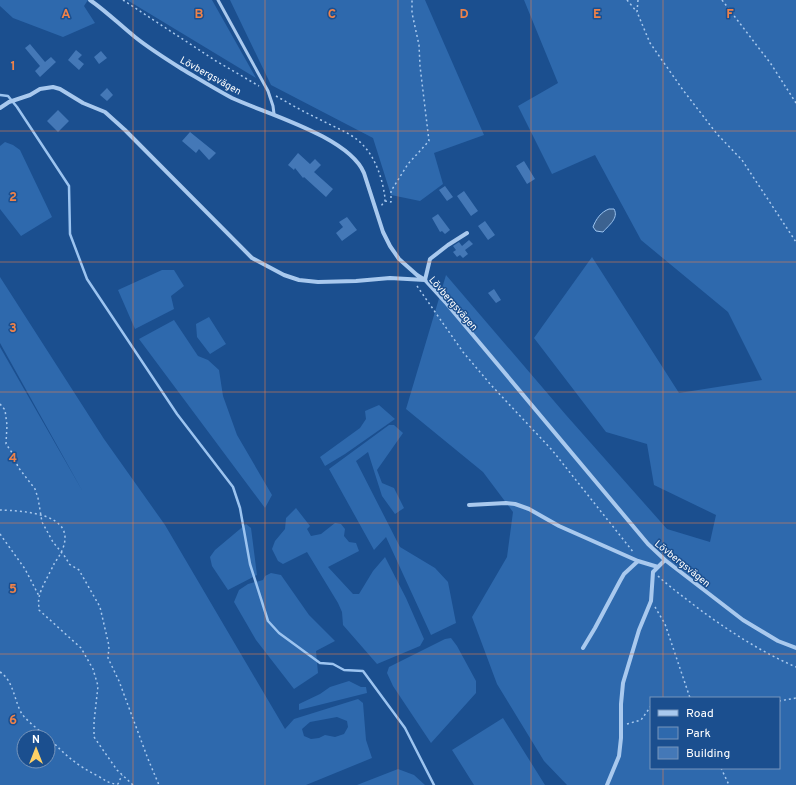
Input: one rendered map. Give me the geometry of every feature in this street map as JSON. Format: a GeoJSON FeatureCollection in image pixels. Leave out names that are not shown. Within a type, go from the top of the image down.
{"type":"FeatureCollection","features":[{"type":"Feature","properties":{"kind":"street","name":"Lövbergsvägen"},"geometry":{"type":"LineString","coordinates":[[90,0],[133,35],[163,56],[232,98],[274,114],[330,140],[352,156],[362,168],[383,232],[399,259],[425,280],[582,465],[638,534],[665,560],[756,629],[778,641],[796,648]]}},
{"type":"Feature","properties":{"kind":"street"},"geometry":{"type":"LineString","coordinates":[[0,108],[40,89],[53,87],[60,89],[84,103],[104,112],[125,130],[252,258],[284,275],[299,280],[318,282],[390,278],[425,280],[430,259],[448,244],[467,233]]}},
{"type":"Feature","properties":{"kind":"street"},"geometry":{"type":"LineString","coordinates":[[469,505],[506,503],[523,507],[559,526],[638,561],[658,567]]}},
{"type":"Feature","properties":{"kind":"street"},"geometry":{"type":"LineString","coordinates":[[607,785],[619,756],[622,725],[623,683],[634,646],[651,600],[652,572],[665,560]]}},
{"type":"Feature","properties":{"kind":"street"},"geometry":{"type":"LineString","coordinates":[[583,648],[624,574],[638,561]]}},
{"type":"Feature","properties":{"kind":"lane"},"geometry":{"type":"LineString","coordinates":[[218,0],[268,92],[274,114]]}},
{"type":"Feature","properties":{"kind":"path"},"geometry":{"type":"LineString","coordinates":[[123,0],[216,61],[311,116],[351,136],[362,144],[371,154],[376,163],[385,195],[385,201],[381,206],[375,208]]}},
{"type":"Feature","properties":{"kind":"path"},"geometry":{"type":"LineString","coordinates":[[385,201],[391,202],[391,191],[408,164],[429,141],[419,45],[412,13],[412,0]]}},
{"type":"Feature","properties":{"kind":"path"},"geometry":{"type":"LineString","coordinates":[[627,0],[637,12],[650,42],[683,90],[717,134],[742,160],[796,242]]}},
{"type":"Feature","properties":{"kind":"path"},"geometry":{"type":"LineString","coordinates":[[637,12],[638,0]]}},
{"type":"Feature","properties":{"kind":"path"},"geometry":{"type":"LineString","coordinates":[[722,0],[771,64],[796,103]]}},
{"type":"Feature","properties":{"kind":"path"},"geometry":{"type":"LineString","coordinates":[[413,280],[463,352],[491,385],[552,450],[636,555]]}},
{"type":"Feature","properties":{"kind":"path"},"geometry":{"type":"LineString","coordinates":[[0,404],[6,410],[6,444],[13,454],[18,467],[35,489],[42,522],[47,532],[69,564],[79,570],[100,607],[109,646],[108,658],[119,681],[159,785]]}},
{"type":"Feature","properties":{"kind":"path"},"geometry":{"type":"LineString","coordinates":[[0,510],[13,510],[41,515],[58,522],[63,528],[66,537],[61,552],[39,596],[39,610],[81,648],[93,669],[98,686],[94,737],[122,774],[133,785]]}},
{"type":"Feature","properties":{"kind":"path"},"geometry":{"type":"LineString","coordinates":[[0,534],[25,569],[39,596]]}},
{"type":"Feature","properties":{"kind":"path"},"geometry":{"type":"LineString","coordinates":[[652,572],[673,590],[727,630],[780,660],[796,667]]}},
{"type":"Feature","properties":{"kind":"path"},"geometry":{"type":"LineString","coordinates":[[651,600],[665,624],[690,697]]}},
{"type":"Feature","properties":{"kind":"path"},"geometry":{"type":"LineString","coordinates":[[0,672],[11,686],[22,714],[39,729]]}},
{"type":"Feature","properties":{"kind":"path"},"geometry":{"type":"LineString","coordinates":[[780,701],[796,698]]}},
{"type":"Feature","properties":{"kind":"path"},"geometry":{"type":"LineString","coordinates":[[622,725],[641,720],[650,707]]}},
{"type":"Feature","properties":{"kind":"path"},"geometry":{"type":"LineString","coordinates":[[56,746],[64,754],[81,767],[110,784],[118,784],[122,774]]}},
{"type":"Feature","properties":{"kind":"path"},"geometry":{"type":"LineString","coordinates":[[721,769],[729,785]]}},
{"type":"Feature","properties":{"kind":"green space"},"geometry":{"type":"Polygon","coordinates":[[[0,0],[88,0],[84,6],[95,23],[63,37],[13,18],[0,6],[0,0]]]}},
{"type":"Feature","properties":{"kind":"green space"},"geometry":{"type":"Polygon","coordinates":[[[127,0],[212,0],[256,78],[127,0]]]}},
{"type":"Feature","properties":{"kind":"green space"},"geometry":{"type":"Polygon","coordinates":[[[230,0],[425,0],[484,135],[434,153],[443,184],[420,201],[391,195],[373,138],[271,85],[230,0]]]}},
{"type":"Feature","properties":{"kind":"green space"},"geometry":{"type":"Polygon","coordinates":[[[524,0],[796,0],[796,785],[567,785],[544,761],[497,684],[472,617],[507,557],[513,512],[483,472],[406,409],[446,275],[566,415],[667,529],[710,542],[716,515],[654,485],[647,444],[606,432],[534,338],[592,257],[679,393],[762,380],[728,312],[641,240],[595,155],[552,174],[518,106],[558,83],[524,0]]]}},
{"type":"Feature","properties":{"kind":"green space"},"geometry":{"type":"Polygon","coordinates":[[[5,142],[20,150],[52,217],[21,236],[0,209],[0,146],[5,142]]]}},
{"type":"Feature","properties":{"kind":"green space"},"geometry":{"type":"Polygon","coordinates":[[[162,270],[174,270],[184,286],[171,296],[174,309],[135,329],[118,290],[162,270]]]}},
{"type":"Feature","properties":{"kind":"green space"},"geometry":{"type":"Polygon","coordinates":[[[0,277],[104,439],[165,525],[285,729],[294,719],[358,699],[363,703],[366,740],[372,758],[306,785],[0,785],[0,347],[83,492],[0,343],[0,277]],[[337,717],[310,722],[302,729],[304,736],[311,739],[319,738],[325,735],[335,737],[344,734],[348,727],[347,721],[337,717]]]}},
{"type":"Feature","properties":{"kind":"green space"},"geometry":{"type":"Polygon","coordinates":[[[209,317],[226,344],[210,354],[197,337],[196,324],[209,317]]]}},
{"type":"Feature","properties":{"kind":"green space"},"geometry":{"type":"Polygon","coordinates":[[[174,320],[198,356],[208,360],[219,370],[223,396],[237,435],[272,495],[265,508],[139,339],[174,320]]]}},
{"type":"Feature","properties":{"kind":"green space"},"geometry":{"type":"Polygon","coordinates":[[[379,405],[395,419],[325,466],[320,457],[360,428],[366,419],[365,411],[379,405]]]}},
{"type":"Feature","properties":{"kind":"green space"},"geometry":{"type":"Polygon","coordinates":[[[389,425],[394,425],[403,433],[377,470],[382,483],[394,488],[404,508],[395,514],[382,496],[368,452],[356,461],[400,547],[435,568],[448,582],[456,623],[431,635],[386,537],[374,550],[329,469],[389,425]]]}},
{"type":"Feature","properties":{"kind":"green space"},"geometry":{"type":"Polygon","coordinates":[[[296,508],[310,526],[307,529],[311,536],[321,534],[335,523],[341,524],[345,529],[344,536],[349,542],[356,543],[359,551],[328,567],[353,594],[359,594],[373,571],[385,557],[406,598],[424,639],[420,646],[377,664],[343,625],[342,612],[338,603],[307,552],[283,564],[278,561],[272,549],[275,541],[285,529],[286,518],[296,508]]]}},
{"type":"Feature","properties":{"kind":"green space"},"geometry":{"type":"Polygon","coordinates":[[[246,524],[251,528],[257,575],[228,590],[212,566],[210,557],[215,550],[246,524]]]}},
{"type":"Feature","properties":{"kind":"green space"},"geometry":{"type":"Polygon","coordinates":[[[271,573],[281,575],[309,615],[335,641],[316,651],[318,673],[294,689],[256,640],[234,602],[239,590],[248,584],[263,580],[265,576],[271,573]]]}},
{"type":"Feature","properties":{"kind":"green space"},"geometry":{"type":"Polygon","coordinates":[[[451,638],[476,681],[476,693],[431,743],[393,686],[387,673],[389,667],[445,639],[451,638]]]}},
{"type":"Feature","properties":{"kind":"green space"},"geometry":{"type":"Polygon","coordinates":[[[349,681],[361,687],[366,687],[367,693],[299,710],[299,704],[320,694],[330,687],[349,681]]]}},
{"type":"Feature","properties":{"kind":"green space"},"geometry":{"type":"Polygon","coordinates":[[[503,718],[545,785],[474,785],[452,750],[503,718]]]}},
{"type":"Feature","properties":{"kind":"green space"},"geometry":{"type":"Polygon","coordinates":[[[398,769],[414,775],[425,785],[357,785],[398,769]]]}},
{"type":"Feature","properties":{"kind":"shaded area"},"geometry":{"type":"Polygon","coordinates":[[[609,209],[614,209],[615,212],[613,221],[603,232],[596,231],[593,227],[596,221],[601,214],[609,209]]]}},
{"type":"Feature","properties":{"kind":"building"},"geometry":{"type":"Polygon","coordinates":[[[30,44],[45,62],[51,57],[56,62],[40,77],[35,71],[40,66],[25,48],[30,44]]]}},
{"type":"Feature","properties":{"kind":"building"},"geometry":{"type":"Polygon","coordinates":[[[76,50],[82,55],[78,59],[84,64],[79,70],[68,60],[76,50]]]}},
{"type":"Feature","properties":{"kind":"building"},"geometry":{"type":"Polygon","coordinates":[[[101,51],[107,58],[99,64],[94,57],[101,51]]]}},
{"type":"Feature","properties":{"kind":"building"},"geometry":{"type":"Polygon","coordinates":[[[107,88],[113,95],[107,101],[100,95],[107,88]]]}},
{"type":"Feature","properties":{"kind":"building"},"geometry":{"type":"Polygon","coordinates":[[[58,110],[69,121],[58,132],[47,121],[58,110]]]}},
{"type":"Feature","properties":{"kind":"building"},"geometry":{"type":"Polygon","coordinates":[[[190,132],[216,153],[209,160],[199,149],[196,153],[182,141],[190,132]]]}},
{"type":"Feature","properties":{"kind":"building"},"geometry":{"type":"Polygon","coordinates":[[[298,153],[310,164],[315,159],[321,165],[314,172],[333,189],[326,197],[304,177],[303,178],[295,168],[294,170],[288,165],[298,153]]]}},
{"type":"Feature","properties":{"kind":"building"},"geometry":{"type":"Polygon","coordinates":[[[524,161],[535,179],[527,184],[516,166],[524,161]]]}},
{"type":"Feature","properties":{"kind":"building"},"geometry":{"type":"Polygon","coordinates":[[[445,186],[453,197],[447,201],[439,190],[445,186]]]}},
{"type":"Feature","properties":{"kind":"building"},"geometry":{"type":"Polygon","coordinates":[[[464,191],[478,211],[471,216],[457,196],[464,191]]]}},
{"type":"Feature","properties":{"kind":"building"},"geometry":{"type":"Polygon","coordinates":[[[438,214],[450,230],[445,234],[442,231],[440,232],[432,218],[438,214]]]}},
{"type":"Feature","properties":{"kind":"building"},"geometry":{"type":"Polygon","coordinates":[[[347,217],[357,230],[342,241],[336,233],[343,227],[339,222],[347,217]]]}},
{"type":"Feature","properties":{"kind":"building"},"geometry":{"type":"Polygon","coordinates":[[[485,221],[495,235],[488,240],[478,226],[485,221]]]}},
{"type":"Feature","properties":{"kind":"building"},"geometry":{"type":"Polygon","coordinates":[[[469,240],[473,244],[465,250],[468,254],[463,258],[460,255],[457,257],[453,252],[456,250],[453,246],[459,242],[462,246],[469,240]]]}},
{"type":"Feature","properties":{"kind":"building"},"geometry":{"type":"Polygon","coordinates":[[[494,289],[501,300],[496,303],[488,293],[494,289]]]}},
{"type":"Feature","properties":{"kind":"waterway"},"geometry":{"type":"LineString","coordinates":[[0,95],[8,96],[17,107],[69,186],[70,234],[87,279],[177,414],[233,487],[240,508],[250,564],[268,621],[279,633],[320,663],[333,664],[344,670],[363,671],[405,728],[434,785]]}}]}
